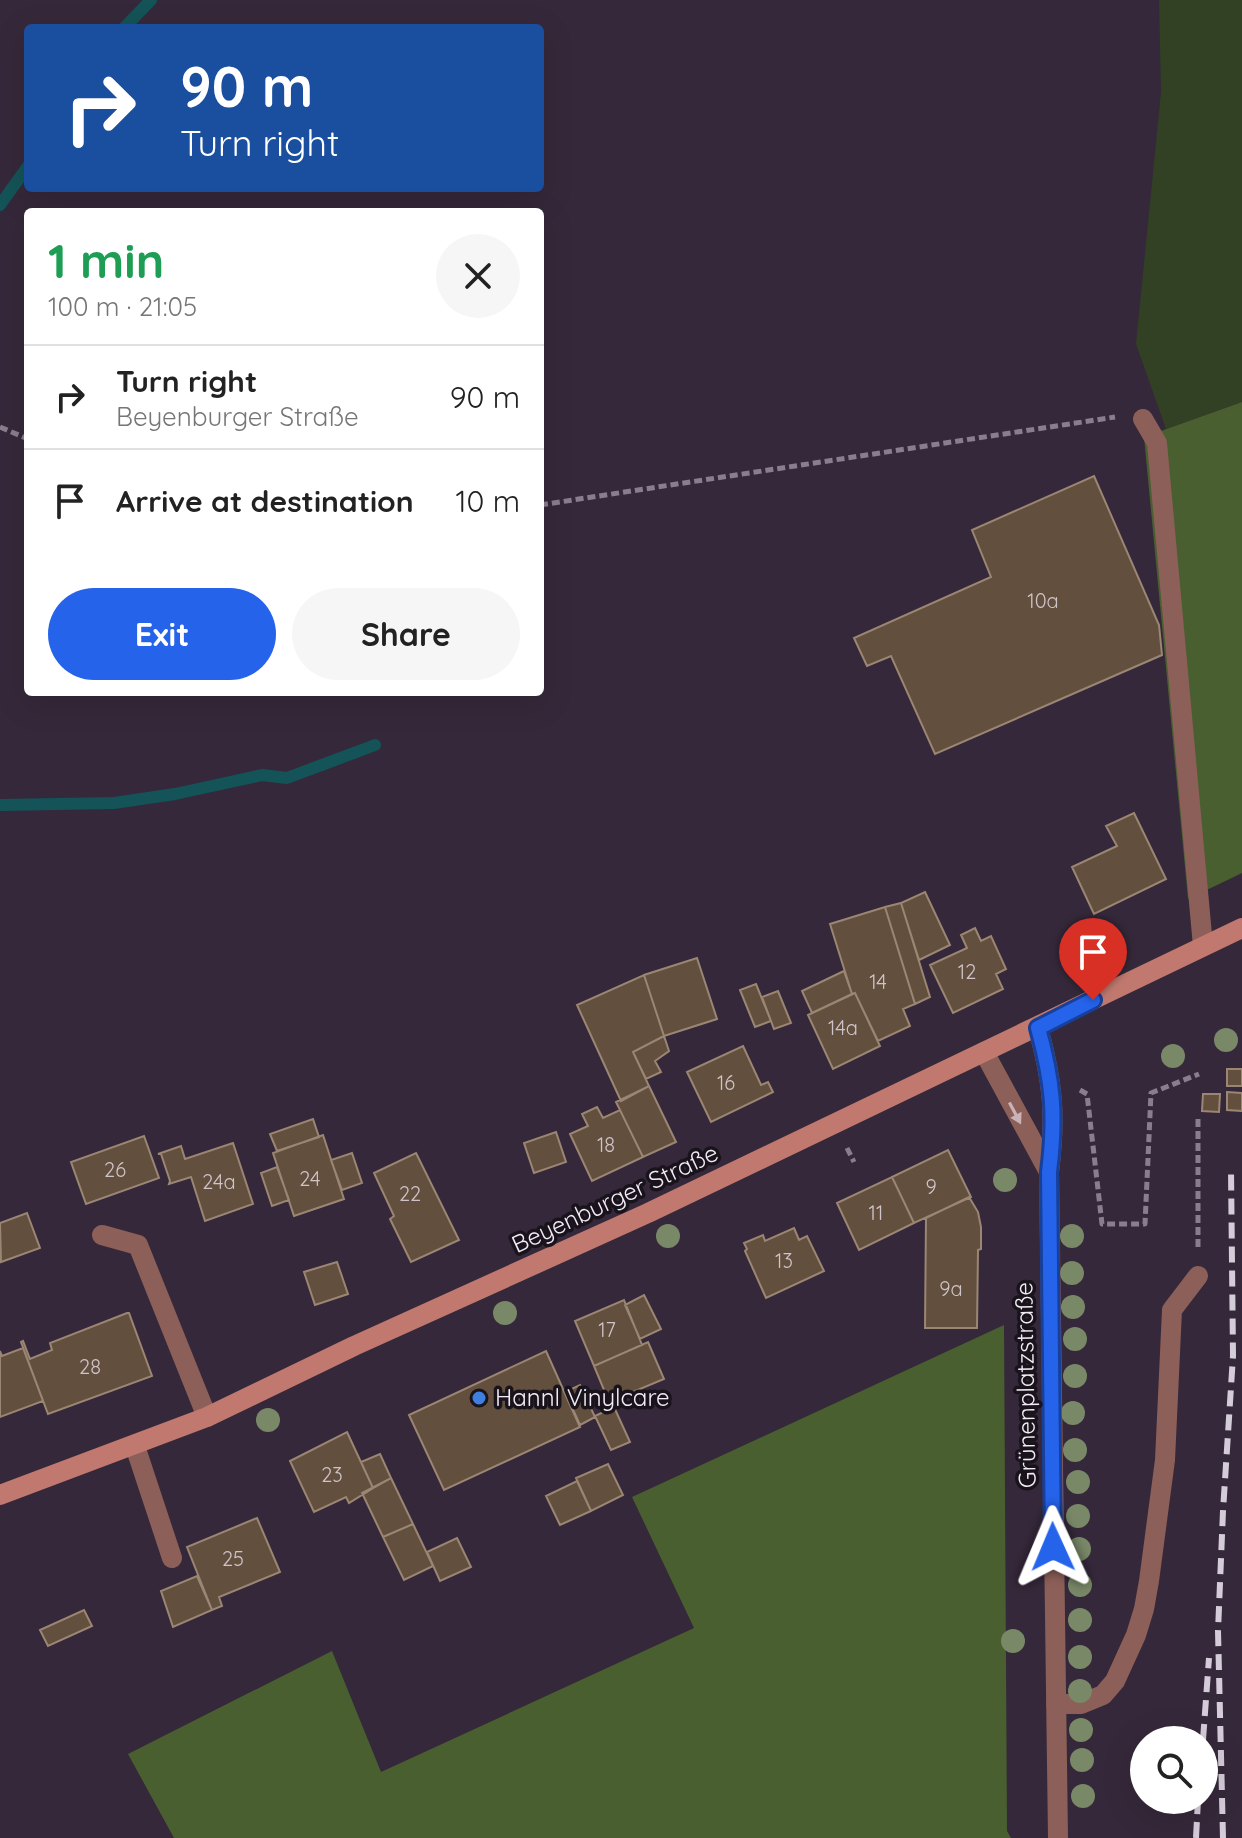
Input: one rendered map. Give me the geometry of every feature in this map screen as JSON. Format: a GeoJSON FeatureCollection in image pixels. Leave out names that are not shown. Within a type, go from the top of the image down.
{"type":"FeatureCollection","features":[{"type":"Feature","properties":{"kind":"main road","name":"Beyenburger Straße"},"geometry":{"type":"LineString","coordinates":[[0,1495],[207,1417],[354,1346],[648,1213],[1242,928]]}},
{"type":"Feature","properties":{"kind":"street"},"geometry":{"type":"LineString","coordinates":[[1143,419],[1157,443],[1203,946]]}},
{"type":"Feature","properties":{"kind":"street","name":"Grünenplatzstraße"},"geometry":{"type":"LineString","coordinates":[[1038,1028],[1050,1071],[1054,1126],[1049,1172],[1058,1838]]}},
{"type":"Feature","properties":{"kind":"street","name":"Grünenplatzstraße"},"geometry":{"type":"LineString","coordinates":[[984,1052],[1049,1172]]}},
{"type":"Feature","properties":{"kind":"street"},"geometry":{"type":"LineString","coordinates":[[102,1235],[138,1245],[207,1417]]}},
{"type":"Feature","properties":{"kind":"street"},"geometry":{"type":"LineString","coordinates":[[1056,1704],[1081,1704],[1103,1695],[1115,1681],[1140,1622],[1149,1581],[1165,1460],[1172,1310],[1198,1276]]}},
{"type":"Feature","properties":{"kind":"street"},"geometry":{"type":"LineString","coordinates":[[135,1446],[172,1558]]}},
{"type":"Feature","properties":{"kind":"path"},"geometry":{"type":"LineString","coordinates":[[544,504],[1103,419],[1143,419]]}},
{"type":"Feature","properties":{"kind":"path"},"geometry":{"type":"LineString","coordinates":[[0,427],[24,437]]}},
{"type":"Feature","properties":{"kind":"path"},"geometry":{"type":"LineString","coordinates":[[1079,1090],[1087,1094],[1102,1224],[1145,1224],[1151,1093],[1199,1074]]}},
{"type":"Feature","properties":{"kind":"path"},"geometry":{"type":"LineString","coordinates":[[1198,1118],[1198,1276]]}},
{"type":"Feature","properties":{"kind":"green space"},"geometry":{"type":"Polygon","coordinates":[[[1159,0],[1242,0],[1242,402],[1166,429],[1136,344],[1161,92],[1159,0]]]}},
{"type":"Feature","properties":{"kind":"green space"},"geometry":{"type":"Polygon","coordinates":[[[1242,402],[1242,873],[1188,899],[1144,437],[1242,402]]]}},
{"type":"Feature","properties":{"kind":"green space"},"geometry":{"type":"Polygon","coordinates":[[[1004,1325],[1007,1831],[1011,1838],[174,1838],[128,1754],[332,1651],[381,1772],[694,1628],[632,1497],[1004,1325]]]}},
{"type":"Feature","properties":{"kind":"building"},"geometry":{"type":"Polygon","coordinates":[[[1094,476],[1159,625],[1162,655],[935,754],[891,656],[867,666],[854,638],[991,577],[972,530],[1094,476]]]}},
{"type":"Feature","properties":{"kind":"building"},"geometry":{"type":"Polygon","coordinates":[[[1134,813],[1166,879],[1094,914],[1072,867],[1117,846],[1106,826],[1134,813]]]}},
{"type":"Feature","properties":{"kind":"building"},"geometry":{"type":"Polygon","coordinates":[[[925,892],[950,945],[919,960],[901,903],[925,892]]]}},
{"type":"Feature","properties":{"kind":"building"},"geometry":{"type":"Polygon","coordinates":[[[901,903],[930,997],[915,1004],[885,907],[901,903]]]}},
{"type":"Feature","properties":{"kind":"building"},"geometry":{"type":"Polygon","coordinates":[[[885,907],[915,1004],[903,1009],[910,1026],[878,1041],[855,993],[852,994],[830,924],[885,907]]]}},
{"type":"Feature","properties":{"kind":"building"},"geometry":{"type":"Polygon","coordinates":[[[975,928],[981,941],[991,936],[1006,969],[996,974],[1003,989],[953,1013],[930,965],[967,948],[961,935],[975,928]]]}},
{"type":"Feature","properties":{"kind":"building"},"geometry":{"type":"Polygon","coordinates":[[[697,958],[717,1019],[664,1036],[644,975],[697,958]]]}},
{"type":"Feature","properties":{"kind":"building"},"geometry":{"type":"Polygon","coordinates":[[[844,971],[852,994],[812,1013],[802,991],[844,971]]]}},
{"type":"Feature","properties":{"kind":"building"},"geometry":{"type":"Polygon","coordinates":[[[644,975],[664,1036],[633,1052],[649,1086],[621,1101],[577,1005],[644,975]]]}},
{"type":"Feature","properties":{"kind":"building"},"geometry":{"type":"Polygon","coordinates":[[[756,984],[771,1021],[755,1027],[740,990],[756,984]]]}},
{"type":"Feature","properties":{"kind":"building"},"geometry":{"type":"Polygon","coordinates":[[[778,991],[791,1023],[774,1029],[762,997],[778,991]]]}},
{"type":"Feature","properties":{"kind":"building"},"geometry":{"type":"Polygon","coordinates":[[[855,993],[880,1046],[833,1069],[808,1015],[855,993]]]}},
{"type":"Feature","properties":{"kind":"building"},"geometry":{"type":"Polygon","coordinates":[[[664,1036],[669,1051],[655,1061],[661,1072],[646,1079],[633,1052],[664,1036]]]}},
{"type":"Feature","properties":{"kind":"building"},"geometry":{"type":"Polygon","coordinates":[[[743,1046],[761,1085],[768,1082],[773,1092],[711,1122],[687,1072],[743,1046]]]}},
{"type":"Feature","properties":{"kind":"building"},"geometry":{"type":"Polygon","coordinates":[[[1227,1069],[1242,1069],[1242,1086],[1227,1086],[1227,1069]]]}},
{"type":"Feature","properties":{"kind":"building"},"geometry":{"type":"Polygon","coordinates":[[[649,1086],[676,1142],[643,1157],[616,1102],[649,1086]]]}},
{"type":"Feature","properties":{"kind":"building"},"geometry":{"type":"Polygon","coordinates":[[[1227,1092],[1242,1093],[1242,1111],[1227,1110],[1227,1092]]]}},
{"type":"Feature","properties":{"kind":"building"},"geometry":{"type":"Polygon","coordinates":[[[1203,1094],[1220,1094],[1219,1112],[1202,1111],[1203,1094]]]}},
{"type":"Feature","properties":{"kind":"building"},"geometry":{"type":"Polygon","coordinates":[[[597,1107],[603,1118],[620,1110],[643,1157],[592,1181],[570,1134],[588,1126],[582,1114],[597,1107]]]}},
{"type":"Feature","properties":{"kind":"building"},"geometry":{"type":"Polygon","coordinates":[[[313,1119],[319,1137],[277,1151],[270,1134],[313,1119]]]}},
{"type":"Feature","properties":{"kind":"building"},"geometry":{"type":"Polygon","coordinates":[[[556,1132],[566,1162],[534,1173],[524,1143],[556,1132]]]}},
{"type":"Feature","properties":{"kind":"building"},"geometry":{"type":"Polygon","coordinates":[[[323,1135],[344,1199],[294,1216],[273,1153],[323,1135]]]}},
{"type":"Feature","properties":{"kind":"building"},"geometry":{"type":"Polygon","coordinates":[[[144,1136],[159,1178],[86,1204],[71,1162],[144,1136]]]}},
{"type":"Feature","properties":{"kind":"building"},"geometry":{"type":"Polygon","coordinates":[[[233,1143],[253,1204],[205,1221],[191,1177],[169,1184],[161,1154],[158,1154],[181,1146],[185,1159],[233,1143]]]}},
{"type":"Feature","properties":{"kind":"building"},"geometry":{"type":"Polygon","coordinates":[[[948,1150],[971,1197],[914,1223],[892,1177],[948,1150]]]}},
{"type":"Feature","properties":{"kind":"building"},"geometry":{"type":"Polygon","coordinates":[[[352,1153],[362,1183],[342,1190],[331,1160],[352,1153]]]}},
{"type":"Feature","properties":{"kind":"building"},"geometry":{"type":"Polygon","coordinates":[[[416,1153],[459,1240],[411,1262],[390,1219],[394,1216],[374,1173],[416,1153]]]}},
{"type":"Feature","properties":{"kind":"building"},"geometry":{"type":"Polygon","coordinates":[[[277,1167],[289,1200],[272,1206],[261,1173],[277,1167]]]}},
{"type":"Feature","properties":{"kind":"building"},"geometry":{"type":"Polygon","coordinates":[[[892,1177],[914,1223],[859,1250],[837,1203],[892,1177]]]}},
{"type":"Feature","properties":{"kind":"building"},"geometry":{"type":"Polygon","coordinates":[[[969,1197],[978,1212],[981,1227],[977,1328],[925,1328],[926,1218],[969,1197]]]}},
{"type":"Feature","properties":{"kind":"building"},"geometry":{"type":"Polygon","coordinates":[[[27,1213],[40,1248],[1,1262],[0,1223],[27,1213]]]}},
{"type":"Feature","properties":{"kind":"building"},"geometry":{"type":"Polygon","coordinates":[[[794,1228],[799,1240],[807,1236],[824,1271],[766,1298],[744,1243],[763,1235],[765,1241],[794,1228]]]}},
{"type":"Feature","properties":{"kind":"building"},"geometry":{"type":"Polygon","coordinates":[[[337,1262],[348,1294],[315,1305],[304,1272],[337,1262]]]}},
{"type":"Feature","properties":{"kind":"building"},"geometry":{"type":"Polygon","coordinates":[[[644,1295],[661,1329],[640,1339],[625,1305],[644,1295]]]}},
{"type":"Feature","properties":{"kind":"building"},"geometry":{"type":"Polygon","coordinates":[[[624,1300],[642,1345],[594,1366],[575,1321],[624,1300]]]}},
{"type":"Feature","properties":{"kind":"building"},"geometry":{"type":"Polygon","coordinates":[[[127,1313],[152,1376],[48,1414],[21,1342],[30,1359],[52,1350],[50,1343],[127,1313]]]}},
{"type":"Feature","properties":{"kind":"building"},"geometry":{"type":"Polygon","coordinates":[[[648,1342],[664,1379],[609,1402],[594,1366],[648,1342]]]}},
{"type":"Feature","properties":{"kind":"building"},"geometry":{"type":"Polygon","coordinates":[[[23,1348],[43,1401],[0,1417],[0,1351],[2,1356],[23,1348]]]}},
{"type":"Feature","properties":{"kind":"building"},"geometry":{"type":"Polygon","coordinates":[[[546,1351],[580,1427],[444,1490],[409,1415],[546,1351]]]}},
{"type":"Feature","properties":{"kind":"building"},"geometry":{"type":"Polygon","coordinates":[[[580,1385],[595,1417],[580,1425],[565,1392],[580,1385]]]}},
{"type":"Feature","properties":{"kind":"building"},"geometry":{"type":"Polygon","coordinates":[[[614,1407],[630,1442],[611,1450],[595,1416],[614,1407]]]}},
{"type":"Feature","properties":{"kind":"building"},"geometry":{"type":"Polygon","coordinates":[[[347,1432],[373,1488],[349,1503],[346,1497],[314,1512],[290,1461],[347,1432]]]}},
{"type":"Feature","properties":{"kind":"building"},"geometry":{"type":"Polygon","coordinates":[[[380,1454],[391,1478],[373,1488],[361,1462],[380,1454]]]}},
{"type":"Feature","properties":{"kind":"building"},"geometry":{"type":"Polygon","coordinates":[[[608,1464],[623,1495],[591,1511],[576,1478],[608,1464]]]}},
{"type":"Feature","properties":{"kind":"building"},"geometry":{"type":"Polygon","coordinates":[[[391,1478],[413,1524],[383,1537],[362,1493],[391,1478]]]}},
{"type":"Feature","properties":{"kind":"building"},"geometry":{"type":"Polygon","coordinates":[[[577,1481],[591,1511],[560,1525],[546,1496],[577,1481]]]}},
{"type":"Feature","properties":{"kind":"building"},"geometry":{"type":"Polygon","coordinates":[[[257,1518],[280,1572],[219,1597],[222,1606],[212,1610],[187,1547],[257,1518]]]}},
{"type":"Feature","properties":{"kind":"building"},"geometry":{"type":"Polygon","coordinates":[[[413,1524],[433,1566],[404,1580],[383,1537],[413,1524]]]}},
{"type":"Feature","properties":{"kind":"building"},"geometry":{"type":"Polygon","coordinates":[[[457,1538],[471,1567],[440,1581],[427,1552],[457,1538]]]}},
{"type":"Feature","properties":{"kind":"building"},"geometry":{"type":"Polygon","coordinates":[[[197,1576],[212,1610],[173,1627],[161,1591],[197,1576]]]}},
{"type":"Feature","properties":{"kind":"building"},"geometry":{"type":"Polygon","coordinates":[[[84,1610],[92,1626],[48,1646],[40,1630],[84,1610]]]}},
{"type":"Feature","properties":{"kind":"waterway"},"geometry":{"type":"LineString","coordinates":[[128,24],[151,0]]}},
{"type":"Feature","properties":{"kind":"waterway"},"geometry":{"type":"LineString","coordinates":[[0,205],[24,172]]}},
{"type":"Feature","properties":{"kind":"waterway"},"geometry":{"type":"LineString","coordinates":[[0,805],[114,803],[175,794],[262,775],[287,778],[375,745]]}},
{"type":"Feature","properties":{"kind":"railway"},"geometry":{"type":"LineString","coordinates":[[1223,1838],[1218,1631],[1233,1356],[1231,1169]]}},
{"type":"Feature","properties":{"kind":"railway"},"geometry":{"type":"LineString","coordinates":[[1204,1726],[1209,1658]]}},
{"type":"Feature","properties":{"kind":"railway"},"geometry":{"type":"LineString","coordinates":[[1196,1838],[1197,1814]]}},
{"type":"Feature","properties":{"kind":"place","name":"Hannl Vinylcare"},"geometry":{"type":"Point","coordinates":[479,1398]}},
{"type":"Feature","properties":{"kind":"route"},"geometry":{"type":"LineString","coordinates":[[1053,1547],[1049,1172],[1054,1126],[1050,1071],[1038,1028],[1093,1000]]}}]}
